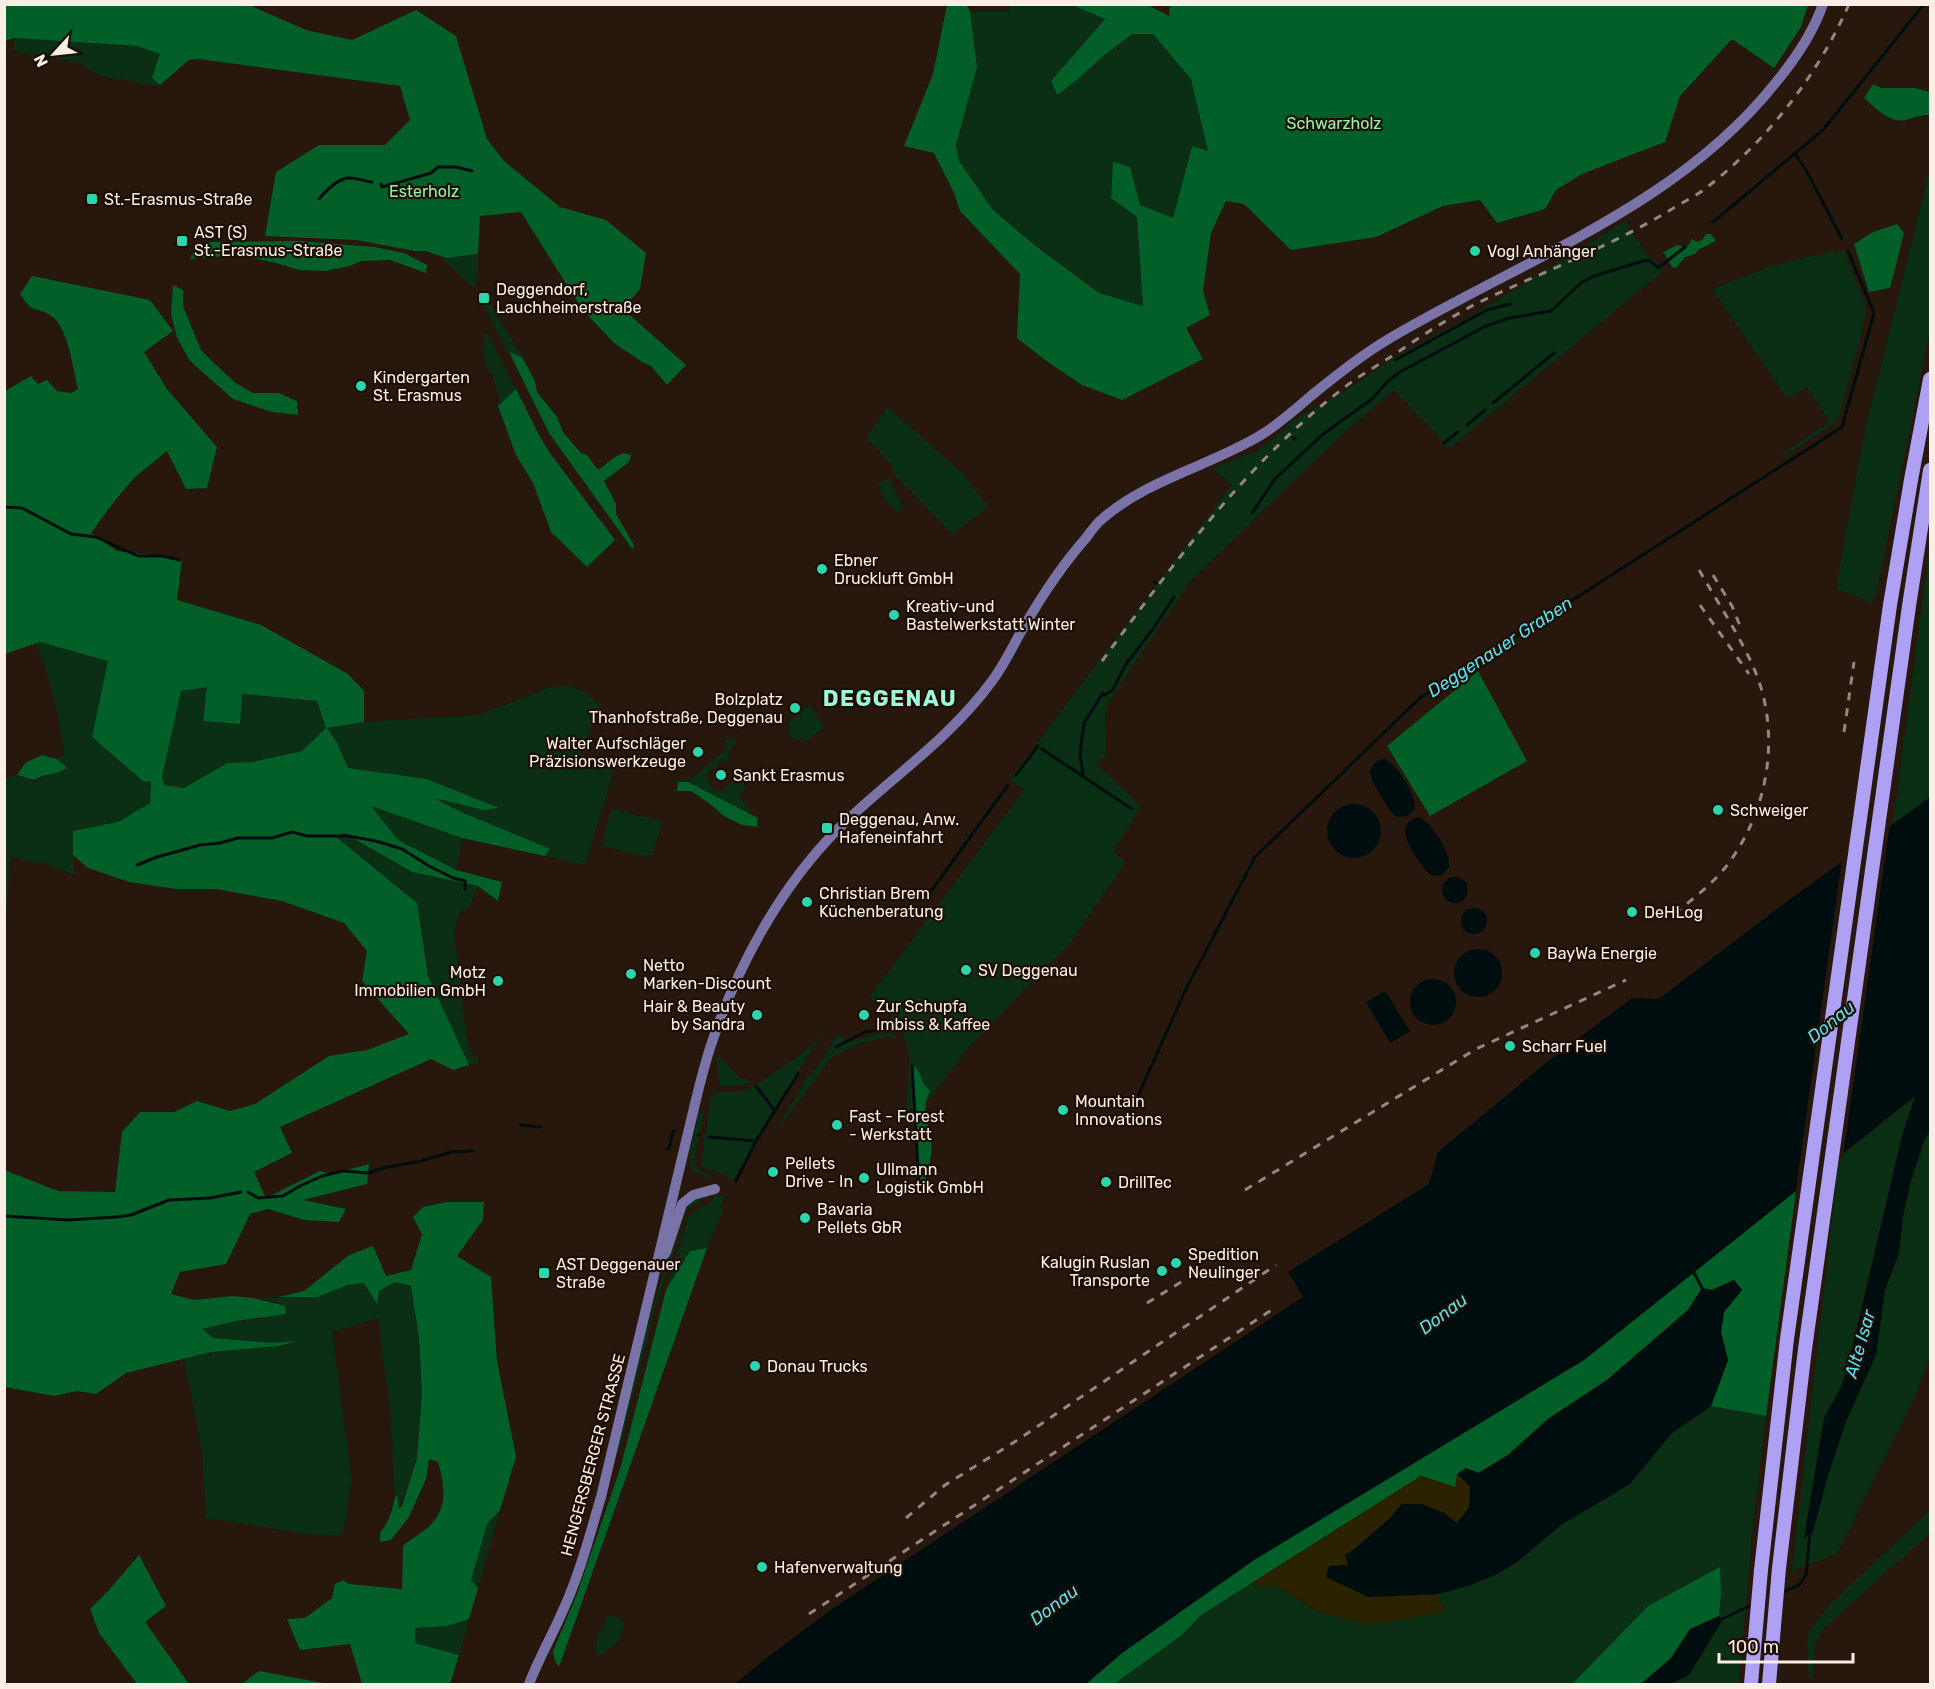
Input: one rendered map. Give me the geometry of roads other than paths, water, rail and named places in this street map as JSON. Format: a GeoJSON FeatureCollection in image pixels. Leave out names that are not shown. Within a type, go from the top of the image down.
{"type":"FeatureCollection","features":[{"type":"Feature","properties":{"kind":"highway"},"geometry":{"type":"LineString","coordinates":[[1751,1684],[1762,1559],[1787,1339],[1890,605],[1930,379]]}},
{"type":"Feature","properties":{"kind":"highway"},"geometry":{"type":"LineString","coordinates":[[1769,1684],[1779,1568],[1805,1349],[1930,470]]}},
{"type":"Feature","properties":{"kind":"main road","name":"HENGERSBERGER STRASSE"},"geometry":{"type":"LineString","coordinates":[[529,1684],[539,1658],[565,1607],[587,1546],[609,1466],[710,1048],[731,992],[754,944],[798,876],[835,832],[952,728],[983,692],[1064,564],[1100,520],[1147,490],[1263,434],[1339,373],[1385,342],[1460,298],[1623,212],[1670,182],[1718,144],[1765,97],[1798,55],[1819,17],[1823,4]]}},
{"type":"Feature","properties":{"kind":"main road","name":"HENGERSBERGER STRASSE"},"geometry":{"type":"LineString","coordinates":[[657,1262],[666,1252],[682,1204],[693,1195],[715,1189]]}},
{"type":"Feature","properties":{"kind":"water"},"geometry":{"type":"Polygon","coordinates":[[[1383,759],[1399,772],[1412,795],[1415,808],[1408,816],[1397,817],[1392,812],[1385,804],[1372,779],[1373,766],[1383,759]]]}},
{"type":"Feature","properties":{"kind":"water","name":"Donau"},"geometry":{"type":"Polygon","coordinates":[[[1930,797],[1930,1130],[1911,1181],[1903,1216],[1899,1253],[1885,1290],[1876,1355],[1847,1419],[1813,1531],[1804,1539],[1824,1418],[1842,1385],[1902,1136],[1915,1096],[1584,1360],[1254,1560],[1122,1653],[1086,1684],[735,1684],[832,1609],[1303,1297],[1288,1272],[1429,1184],[1438,1152],[1541,1067],[1632,998],[1659,999],[1930,797]]]}},
{"type":"Feature","properties":{"kind":"water"},"geometry":{"type":"Polygon","coordinates":[[[1354,804],[1373,812],[1381,831],[1373,850],[1354,858],[1335,850],[1327,831],[1335,812],[1354,804]]]}},
{"type":"Feature","properties":{"kind":"water"},"geometry":{"type":"Polygon","coordinates":[[[1418,817],[1434,831],[1447,854],[1449,867],[1442,875],[1432,876],[1428,873],[1408,841],[1406,825],[1418,817]]]}},
{"type":"Feature","properties":{"kind":"water"},"geometry":{"type":"Polygon","coordinates":[[[1455,877],[1464,881],[1468,890],[1464,899],[1455,903],[1446,899],[1442,890],[1446,881],[1455,877]]]}},
{"type":"Feature","properties":{"kind":"water"},"geometry":{"type":"Polygon","coordinates":[[[1474,908],[1483,912],[1487,921],[1483,930],[1474,934],[1465,930],[1461,921],[1465,912],[1474,908]]]}},
{"type":"Feature","properties":{"kind":"water"},"geometry":{"type":"Polygon","coordinates":[[[1478,949],[1495,956],[1502,973],[1495,990],[1478,997],[1461,990],[1454,973],[1461,956],[1478,949]]]}},
{"type":"Feature","properties":{"kind":"water"},"geometry":{"type":"Polygon","coordinates":[[[1433,979],[1449,986],[1456,1002],[1449,1018],[1433,1025],[1417,1018],[1410,1002],[1417,986],[1433,979]]]}},
{"type":"Feature","properties":{"kind":"water"},"geometry":{"type":"Polygon","coordinates":[[[1385,991],[1410,1031],[1390,1043],[1366,1002],[1385,991]]]}},
{"type":"Feature","properties":{"kind":"water"},"geometry":{"type":"Polygon","coordinates":[[[1734,1280],[1742,1290],[1724,1312],[1721,1332],[1728,1360],[1711,1406],[1672,1433],[1630,1484],[1561,1525],[1516,1563],[1468,1586],[1438,1594],[1368,1597],[1326,1577],[1329,1566],[1348,1565],[1345,1555],[1390,1518],[1402,1504],[1422,1504],[1444,1513],[1457,1523],[1469,1508],[1470,1486],[1457,1474],[1466,1468],[1479,1473],[1508,1455],[1548,1419],[1607,1380],[1688,1310],[1702,1288],[1712,1290],[1734,1280]]]}},
{"type":"Feature","properties":{"kind":"water"},"geometry":{"type":"Polygon","coordinates":[[[1719,1616],[1722,1621],[1689,1675],[1671,1684],[1641,1684],[1671,1658],[1690,1629],[1719,1616]]]}},
{"type":"Feature","properties":{"kind":"waterway","name":"Deggenauer Graben"},"geometry":{"type":"LineString","coordinates":[[1713,222],[1823,130],[1924,4]]}},
{"type":"Feature","properties":{"kind":"waterway","name":"Deggenauer Graben"},"geometry":{"type":"LineString","coordinates":[[1795,154],[1806,170],[1842,239]]}},
{"type":"Feature","properties":{"kind":"waterway"},"geometry":{"type":"LineString","coordinates":[[381,184],[382,187],[431,173],[438,167],[456,167],[472,171]]}},
{"type":"Feature","properties":{"kind":"waterway"},"geometry":{"type":"LineString","coordinates":[[319,199],[331,186],[343,179],[353,178],[372,182]]}},
{"type":"Feature","properties":{"kind":"waterway"},"geometry":{"type":"LineString","coordinates":[[1252,513],[1275,479],[1322,435],[1372,399],[1388,381],[1400,372],[1484,327],[1509,318],[1551,311],[1581,283],[1594,276],[1649,260],[1658,268],[1685,247]]}},
{"type":"Feature","properties":{"kind":"waterway","name":"Deggenauer Graben"},"geometry":{"type":"LineString","coordinates":[[1137,1098],[1185,991],[1255,857],[1420,698],[1842,427],[1874,313],[1848,251]]}},
{"type":"Feature","properties":{"kind":"waterway"},"geometry":{"type":"LineString","coordinates":[[1395,360],[1487,310],[1510,304]]}},
{"type":"Feature","properties":{"kind":"waterway"},"geometry":{"type":"LineString","coordinates":[[1493,403],[1554,353]]}},
{"type":"Feature","properties":{"kind":"waterway"},"geometry":{"type":"LineString","coordinates":[[1467,425],[1485,410]]}},
{"type":"Feature","properties":{"kind":"waterway"},"geometry":{"type":"LineString","coordinates":[[1444,443],[1458,432]]}},
{"type":"Feature","properties":{"kind":"waterway"},"geometry":{"type":"LineString","coordinates":[[4,507],[22,508],[71,534],[96,537],[138,556],[162,556],[180,560]]}},
{"type":"Feature","properties":{"kind":"waterway"},"geometry":{"type":"LineString","coordinates":[[1100,697],[1112,691],[1126,664],[1174,597]]}},
{"type":"Feature","properties":{"kind":"waterway"},"geometry":{"type":"LineString","coordinates":[[1083,775],[1080,754],[1084,723],[1103,693]]}},
{"type":"Feature","properties":{"kind":"waterway"},"geometry":{"type":"LineString","coordinates":[[1016,775],[1038,746]]}},
{"type":"Feature","properties":{"kind":"waterway"},"geometry":{"type":"LineString","coordinates":[[1042,749],[1132,809]]}},
{"type":"Feature","properties":{"kind":"waterway"},"geometry":{"type":"LineString","coordinates":[[926,898],[1008,785]]}},
{"type":"Feature","properties":{"kind":"waterway"},"geometry":{"type":"LineString","coordinates":[[137,865],[200,845],[238,838],[272,838],[292,832],[307,836],[348,836],[402,849],[429,866],[453,878],[465,881],[465,889]]}},
{"type":"Feature","properties":{"kind":"waterway","name":"Deggenauer Graben"},"geometry":{"type":"LineString","coordinates":[[836,1047],[865,1032],[888,1028]]}},
{"type":"Feature","properties":{"kind":"waterway","name":"Deggenauer Graben"},"geometry":{"type":"LineString","coordinates":[[912,1066],[919,1184]]}},
{"type":"Feature","properties":{"kind":"waterway","name":"Deggenauer Graben"},"geometry":{"type":"LineString","coordinates":[[736,1181],[756,1141],[798,1074]]}},
{"type":"Feature","properties":{"kind":"waterway"},"geometry":{"type":"LineString","coordinates":[[756,1086],[775,1111]]}},
{"type":"Feature","properties":{"kind":"waterway"},"geometry":{"type":"LineString","coordinates":[[521,1125],[540,1127]]}},
{"type":"Feature","properties":{"kind":"waterway"},"geometry":{"type":"LineString","coordinates":[[667,1149],[669,1149],[675,1131]]}},
{"type":"Feature","properties":{"kind":"waterway"},"geometry":{"type":"LineString","coordinates":[[709,1137],[756,1141]]}},
{"type":"Feature","properties":{"kind":"waterway"},"geometry":{"type":"LineString","coordinates":[[248,1192],[258,1198],[283,1196],[322,1176],[343,1171],[368,1173],[452,1152],[472,1151]]}},
{"type":"Feature","properties":{"kind":"waterway"},"geometry":{"type":"LineString","coordinates":[[4,1216],[68,1220],[116,1217],[131,1215],[169,1200],[210,1198],[241,1192]]}},
{"type":"Feature","properties":{"kind":"waterway"},"geometry":{"type":"LineString","coordinates":[[1693,1271],[1702,1288]]}},
{"type":"Feature","properties":{"kind":"waterway","name":"Alte Isar"},"geometry":{"type":"LineString","coordinates":[[1781,1593],[1799,1585],[1806,1575],[1810,1532]]}},
{"type":"Feature","properties":{"kind":"waterway"},"geometry":{"type":"LineString","coordinates":[[1718,1621],[1753,1604]]}},
{"type":"Feature","properties":{"kind":"railway"},"geometry":{"type":"LineString","coordinates":[[1102,661],[1212,517],[1273,450],[1306,419],[1353,381],[1475,304],[1627,234],[1706,188],[1750,149],[1789,105],[1822,56],[1849,4]]}},
{"type":"Feature","properties":{"kind":"railway"},"geometry":{"type":"LineString","coordinates":[[1675,914],[1716,878],[1742,842],[1754,818],[1762,793],[1769,741],[1767,714],[1752,664],[1698,568]]}},
{"type":"Feature","properties":{"kind":"railway"},"geometry":{"type":"LineString","coordinates":[[1713,575],[1732,606],[1742,631]]}},
{"type":"Feature","properties":{"kind":"railway"},"geometry":{"type":"LineString","coordinates":[[1700,605],[1749,674]]}},
{"type":"Feature","properties":{"kind":"railway"},"geometry":{"type":"LineString","coordinates":[[1844,732],[1854,662]]}},
{"type":"Feature","properties":{"kind":"railway"},"geometry":{"type":"LineString","coordinates":[[1245,1190],[1476,1049],[1626,980]]}},
{"type":"Feature","properties":{"kind":"railway"},"geometry":{"type":"LineString","coordinates":[[906,1518],[945,1485],[1016,1441],[1276,1265]]}},
{"type":"Feature","properties":{"kind":"railway"},"geometry":{"type":"LineString","coordinates":[[1147,1303],[1204,1268]]}},
{"type":"Feature","properties":{"kind":"railway"},"geometry":{"type":"LineString","coordinates":[[809,1614],[1276,1307]]}},
{"type":"Feature","properties":{"kind":"place","name":"St.-Erasmus-Straße"},"geometry":{"type":"Point","coordinates":[92,199]}},
{"type":"Feature","properties":{"kind":"place","name":"AST (S) St.-Erasmus-Straße"},"geometry":{"type":"Point","coordinates":[182,241]}},
{"type":"Feature","properties":{"kind":"place","name":"Vogl Anhänger"},"geometry":{"type":"Point","coordinates":[1475,251]}},
{"type":"Feature","properties":{"kind":"place","name":"Deggendorf, Lauchheimerstraße"},"geometry":{"type":"Point","coordinates":[484,298]}},
{"type":"Feature","properties":{"kind":"place","name":"Kindergarten St. Erasmus"},"geometry":{"type":"Point","coordinates":[361,386]}},
{"type":"Feature","properties":{"kind":"place","name":"Ebner Druckluft GmbH"},"geometry":{"type":"Point","coordinates":[822,569]}},
{"type":"Feature","properties":{"kind":"place","name":"Kreativ-und Bastelwerkstatt Winter"},"geometry":{"type":"Point","coordinates":[894,615]}},
{"type":"Feature","properties":{"kind":"place","name":"Bolzplatz Thanhofstraße, Deggenau"},"geometry":{"type":"Point","coordinates":[795,708]}},
{"type":"Feature","properties":{"kind":"place","name":"Walter Aufschläger Präzisionswerkzeuge"},"geometry":{"type":"Point","coordinates":[698,752]}},
{"type":"Feature","properties":{"kind":"place","name":"Sankt Erasmus"},"geometry":{"type":"Point","coordinates":[721,775]}},
{"type":"Feature","properties":{"kind":"place","name":"Schweiger"},"geometry":{"type":"Point","coordinates":[1718,810]}},
{"type":"Feature","properties":{"kind":"place","name":"Deggenau, Anw. Hafeneinfahrt"},"geometry":{"type":"Point","coordinates":[827,828]}},
{"type":"Feature","properties":{"kind":"place","name":"Christian Brem Küchenberatung"},"geometry":{"type":"Point","coordinates":[807,902]}},
{"type":"Feature","properties":{"kind":"place","name":"DeHLog"},"geometry":{"type":"Point","coordinates":[1632,912]}},
{"type":"Feature","properties":{"kind":"place","name":"BayWa Energie"},"geometry":{"type":"Point","coordinates":[1535,953]}},
{"type":"Feature","properties":{"kind":"place","name":"SV Deggenau"},"geometry":{"type":"Point","coordinates":[966,970]}},
{"type":"Feature","properties":{"kind":"place","name":"Netto Marken-Discount"},"geometry":{"type":"Point","coordinates":[631,974]}},
{"type":"Feature","properties":{"kind":"place","name":"Motz Immobilien GmbH"},"geometry":{"type":"Point","coordinates":[498,981]}},
{"type":"Feature","properties":{"kind":"place","name":"Hair & Beauty by Sandra"},"geometry":{"type":"Point","coordinates":[757,1015]}},
{"type":"Feature","properties":{"kind":"place","name":"Zur Schupfa Imbiss & Kaffee"},"geometry":{"type":"Point","coordinates":[864,1015]}},
{"type":"Feature","properties":{"kind":"place","name":"Scharr Fuel"},"geometry":{"type":"Point","coordinates":[1510,1046]}},
{"type":"Feature","properties":{"kind":"place","name":"Mountain Innovations"},"geometry":{"type":"Point","coordinates":[1063,1110]}},
{"type":"Feature","properties":{"kind":"place","name":"Fast - Forest - Werkstatt"},"geometry":{"type":"Point","coordinates":[837,1125]}},
{"type":"Feature","properties":{"kind":"place","name":"Pellets Drive - In"},"geometry":{"type":"Point","coordinates":[773,1172]}},
{"type":"Feature","properties":{"kind":"place","name":"Ullmann Logistik GmbH"},"geometry":{"type":"Point","coordinates":[864,1178]}},
{"type":"Feature","properties":{"kind":"place","name":"DrillTec"},"geometry":{"type":"Point","coordinates":[1106,1182]}},
{"type":"Feature","properties":{"kind":"place","name":"Bavaria Pellets GbR"},"geometry":{"type":"Point","coordinates":[805,1218]}},
{"type":"Feature","properties":{"kind":"place","name":"Spedition Neulinger"},"geometry":{"type":"Point","coordinates":[1176,1263]}},
{"type":"Feature","properties":{"kind":"place","name":"Kalugin Ruslan Transporte"},"geometry":{"type":"Point","coordinates":[1162,1271]}},
{"type":"Feature","properties":{"kind":"place","name":"AST Deggenauer Straße"},"geometry":{"type":"Point","coordinates":[544,1273]}},
{"type":"Feature","properties":{"kind":"place","name":"Donau Trucks"},"geometry":{"type":"Point","coordinates":[755,1366]}},
{"type":"Feature","properties":{"kind":"place","name":"Hafenverwaltung"},"geometry":{"type":"Point","coordinates":[762,1567]}},
{"type":"Feature","properties":{"kind":"district","name":"DEGGENAU"},"geometry":{"type":"Point","coordinates":[890,698]}},
{"type":"Feature","properties":{"kind":"park label","name":"Schwarzholz"},"geometry":{"type":"Point","coordinates":[1334,123]}},
{"type":"Feature","properties":{"kind":"park label","name":"Esterholz"},"geometry":{"type":"Point","coordinates":[424,191]}}]}
